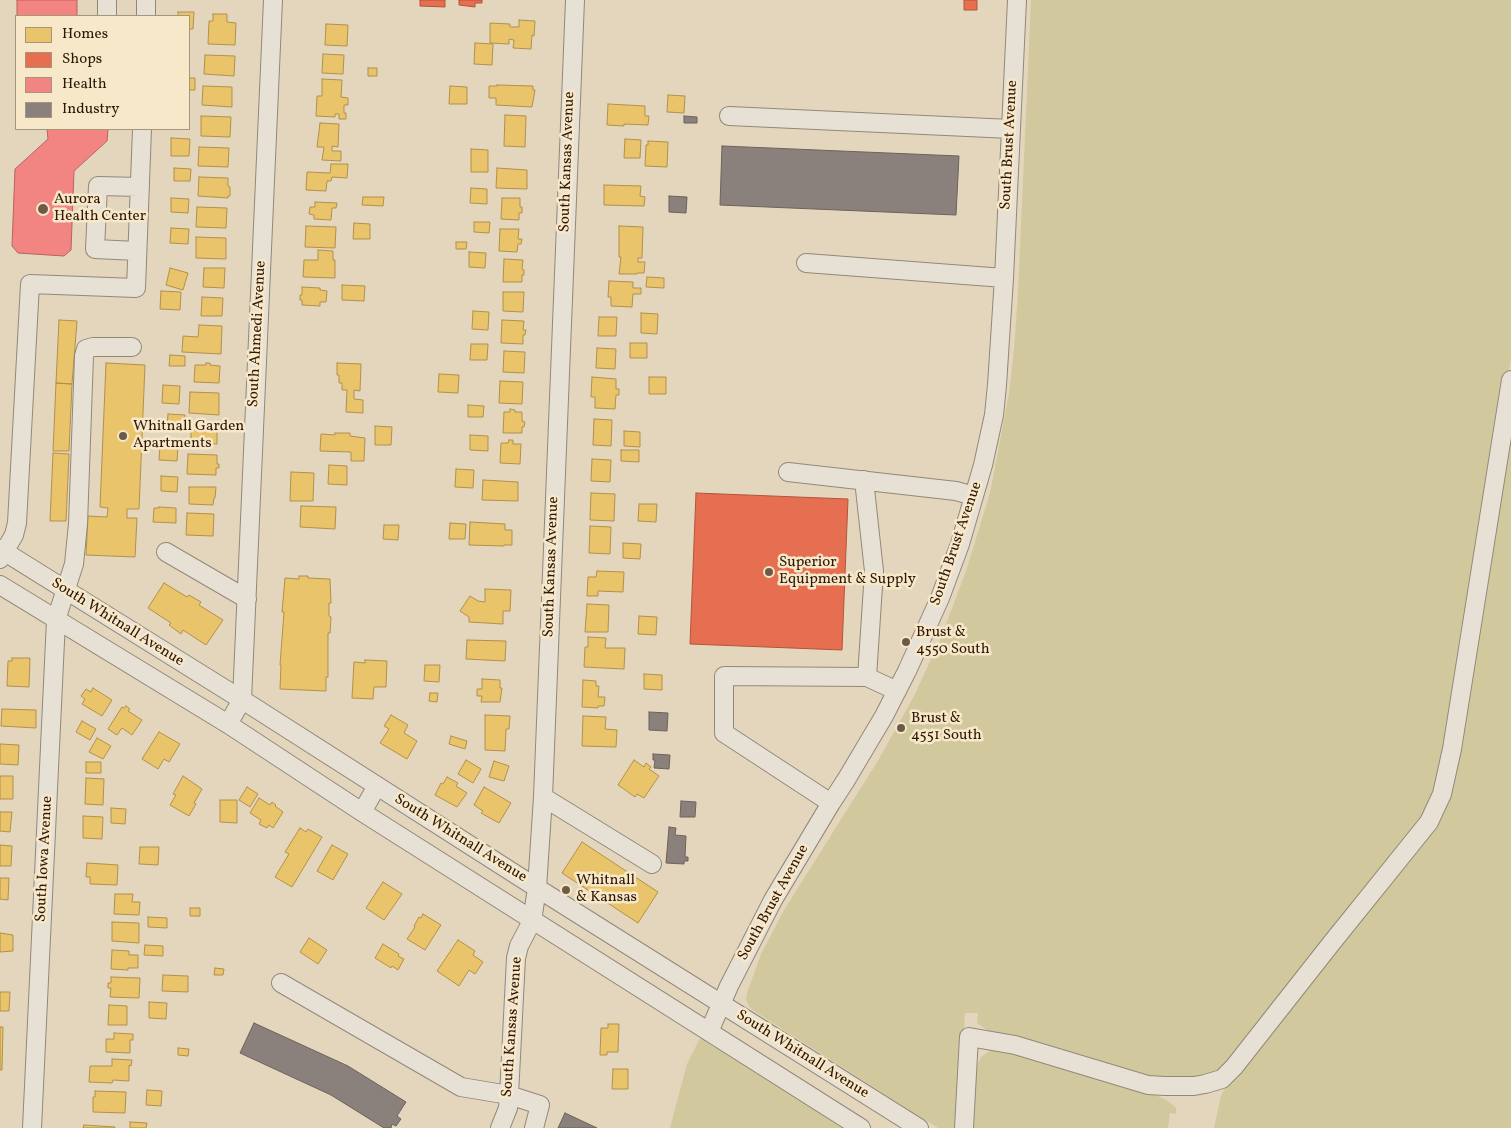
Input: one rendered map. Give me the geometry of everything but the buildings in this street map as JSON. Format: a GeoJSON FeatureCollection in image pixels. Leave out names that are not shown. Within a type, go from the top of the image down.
{"type":"FeatureCollection","features":[{"type":"Feature","properties":{"kind":"street"},"geometry":{"type":"LineString","coordinates":[[107,0],[107,15]]}},
{"type":"Feature","properties":{"kind":"street"},"geometry":{"type":"LineString","coordinates":[[146,0],[146,15]]}},
{"type":"Feature","properties":{"kind":"street","name":"South Ahmedi Avenue"},"geometry":{"type":"LineString","coordinates":[[228,724],[242,700],[273,0]]}},
{"type":"Feature","properties":{"kind":"street","name":"South Kansas Avenue"},"geometry":{"type":"LineString","coordinates":[[500,1128],[508,1108],[510,1095],[516,958],[523,936],[532,921],[537,888],[543,797],[575,0]]}},
{"type":"Feature","properties":{"kind":"street","name":"South Brust Avenue"},"geometry":{"type":"LineString","coordinates":[[709,1032],[773,900],[830,803],[846,780],[897,691],[940,598],[960,544],[983,465],[998,386],[1017,0]]}},
{"type":"Feature","properties":{"kind":"street"},"geometry":{"type":"LineString","coordinates":[[729,116],[1011,129]]}},
{"type":"Feature","properties":{"kind":"street"},"geometry":{"type":"LineString","coordinates":[[2,553],[14,535],[17,523],[30,284],[136,288],[142,130]]}},
{"type":"Feature","properties":{"kind":"street"},"geometry":{"type":"LineString","coordinates":[[138,251],[96,249],[97,204],[98,186],[140,187]]}},
{"type":"Feature","properties":{"kind":"street"},"geometry":{"type":"LineString","coordinates":[[806,263],[1004,278]]}},
{"type":"Feature","properties":{"kind":"street","name":"South Iowa Avenue"},"geometry":{"type":"LineString","coordinates":[[32,1128],[56,620],[74,564],[78,524],[84,356],[86,349],[93,347],[132,347]]}},
{"type":"Feature","properties":{"kind":"street"},"geometry":{"type":"LineString","coordinates":[[964,1128],[969,1038],[1015,1046],[1148,1085],[1194,1086],[1222,1079],[1234,1067],[1429,822],[1442,794],[1452,749],[1511,380]]}},
{"type":"Feature","properties":{"kind":"street"},"geometry":{"type":"LineString","coordinates":[[788,472],[956,491],[974,496]]}},
{"type":"Feature","properties":{"kind":"street"},"geometry":{"type":"LineString","coordinates":[[864,480],[874,571],[867,677]]}},
{"type":"Feature","properties":{"kind":"street"},"geometry":{"type":"LineString","coordinates":[[166,552],[246,598]]}},
{"type":"Feature","properties":{"kind":"street","name":"South Whitnall Avenue"},"geometry":{"type":"LineString","coordinates":[[2,553],[242,700],[919,1128]]}},
{"type":"Feature","properties":{"kind":"street","name":"South Whitnall Avenue"},"geometry":{"type":"LineString","coordinates":[[0,585],[228,724],[532,921],[861,1128]]}},
{"type":"Feature","properties":{"kind":"street"},"geometry":{"type":"LineString","coordinates":[[830,803],[724,733],[724,676],[867,677],[897,691]]}},
{"type":"Feature","properties":{"kind":"street"},"geometry":{"type":"LineString","coordinates":[[362,812],[378,786]]}},
{"type":"Feature","properties":{"kind":"street"},"geometry":{"type":"LineString","coordinates":[[543,797],[652,864]]}},
{"type":"Feature","properties":{"kind":"street"},"geometry":{"type":"LineString","coordinates":[[282,983],[461,1087],[510,1095],[540,1105],[534,1128]]}},
{"type":"Feature","properties":{"kind":"shaded area"},"geometry":{"type":"Polygon","coordinates":[[[1031,0],[1511,0],[1511,358],[1487,506],[1433,808],[1220,1074],[1167,1081],[998,1036],[977,1023],[978,1013],[965,1013],[959,1117],[956,1128],[938,1128],[754,1011],[746,1000],[761,954],[784,910],[879,759],[914,696],[940,640],[966,571],[990,493],[1009,393],[1014,350],[1031,0]]]}},
{"type":"Feature","properties":{"kind":"shaded area"},"geometry":{"type":"Polygon","coordinates":[[[1511,400],[1511,1128],[1214,1128],[1221,1096],[1227,1083],[1435,818],[1511,400]]]}},
{"type":"Feature","properties":{"kind":"shaded area"},"geometry":{"type":"Polygon","coordinates":[[[700,1038],[844,1128],[670,1128],[687,1064],[700,1038]]]}},
{"type":"Feature","properties":{"kind":"shaded area"},"geometry":{"type":"Polygon","coordinates":[[[997,1049],[1144,1089],[1168,1101],[1176,1108],[1176,1114],[1170,1113],[1168,1128],[973,1128],[974,1083],[977,1066],[981,1057],[997,1049]]]}},
{"type":"Feature","properties":{"kind":"place","name":"Aurora Health Center"},"geometry":{"type":"Point","coordinates":[43,209]}},
{"type":"Feature","properties":{"kind":"place","name":"Whitnall Garden Apartments"},"geometry":{"type":"Point","coordinates":[123,436]}},
{"type":"Feature","properties":{"kind":"place","name":"Superior Equipment & Supply"},"geometry":{"type":"Point","coordinates":[769,572]}},
{"type":"Feature","properties":{"kind":"place","name":"Brust & 4550 South"},"geometry":{"type":"Point","coordinates":[906,642]}},
{"type":"Feature","properties":{"kind":"place","name":"Brust & 4551 South"},"geometry":{"type":"Point","coordinates":[901,728]}},
{"type":"Feature","properties":{"kind":"place","name":"Whitnall & Kansas"},"geometry":{"type":"Point","coordinates":[566,890]}}]}
